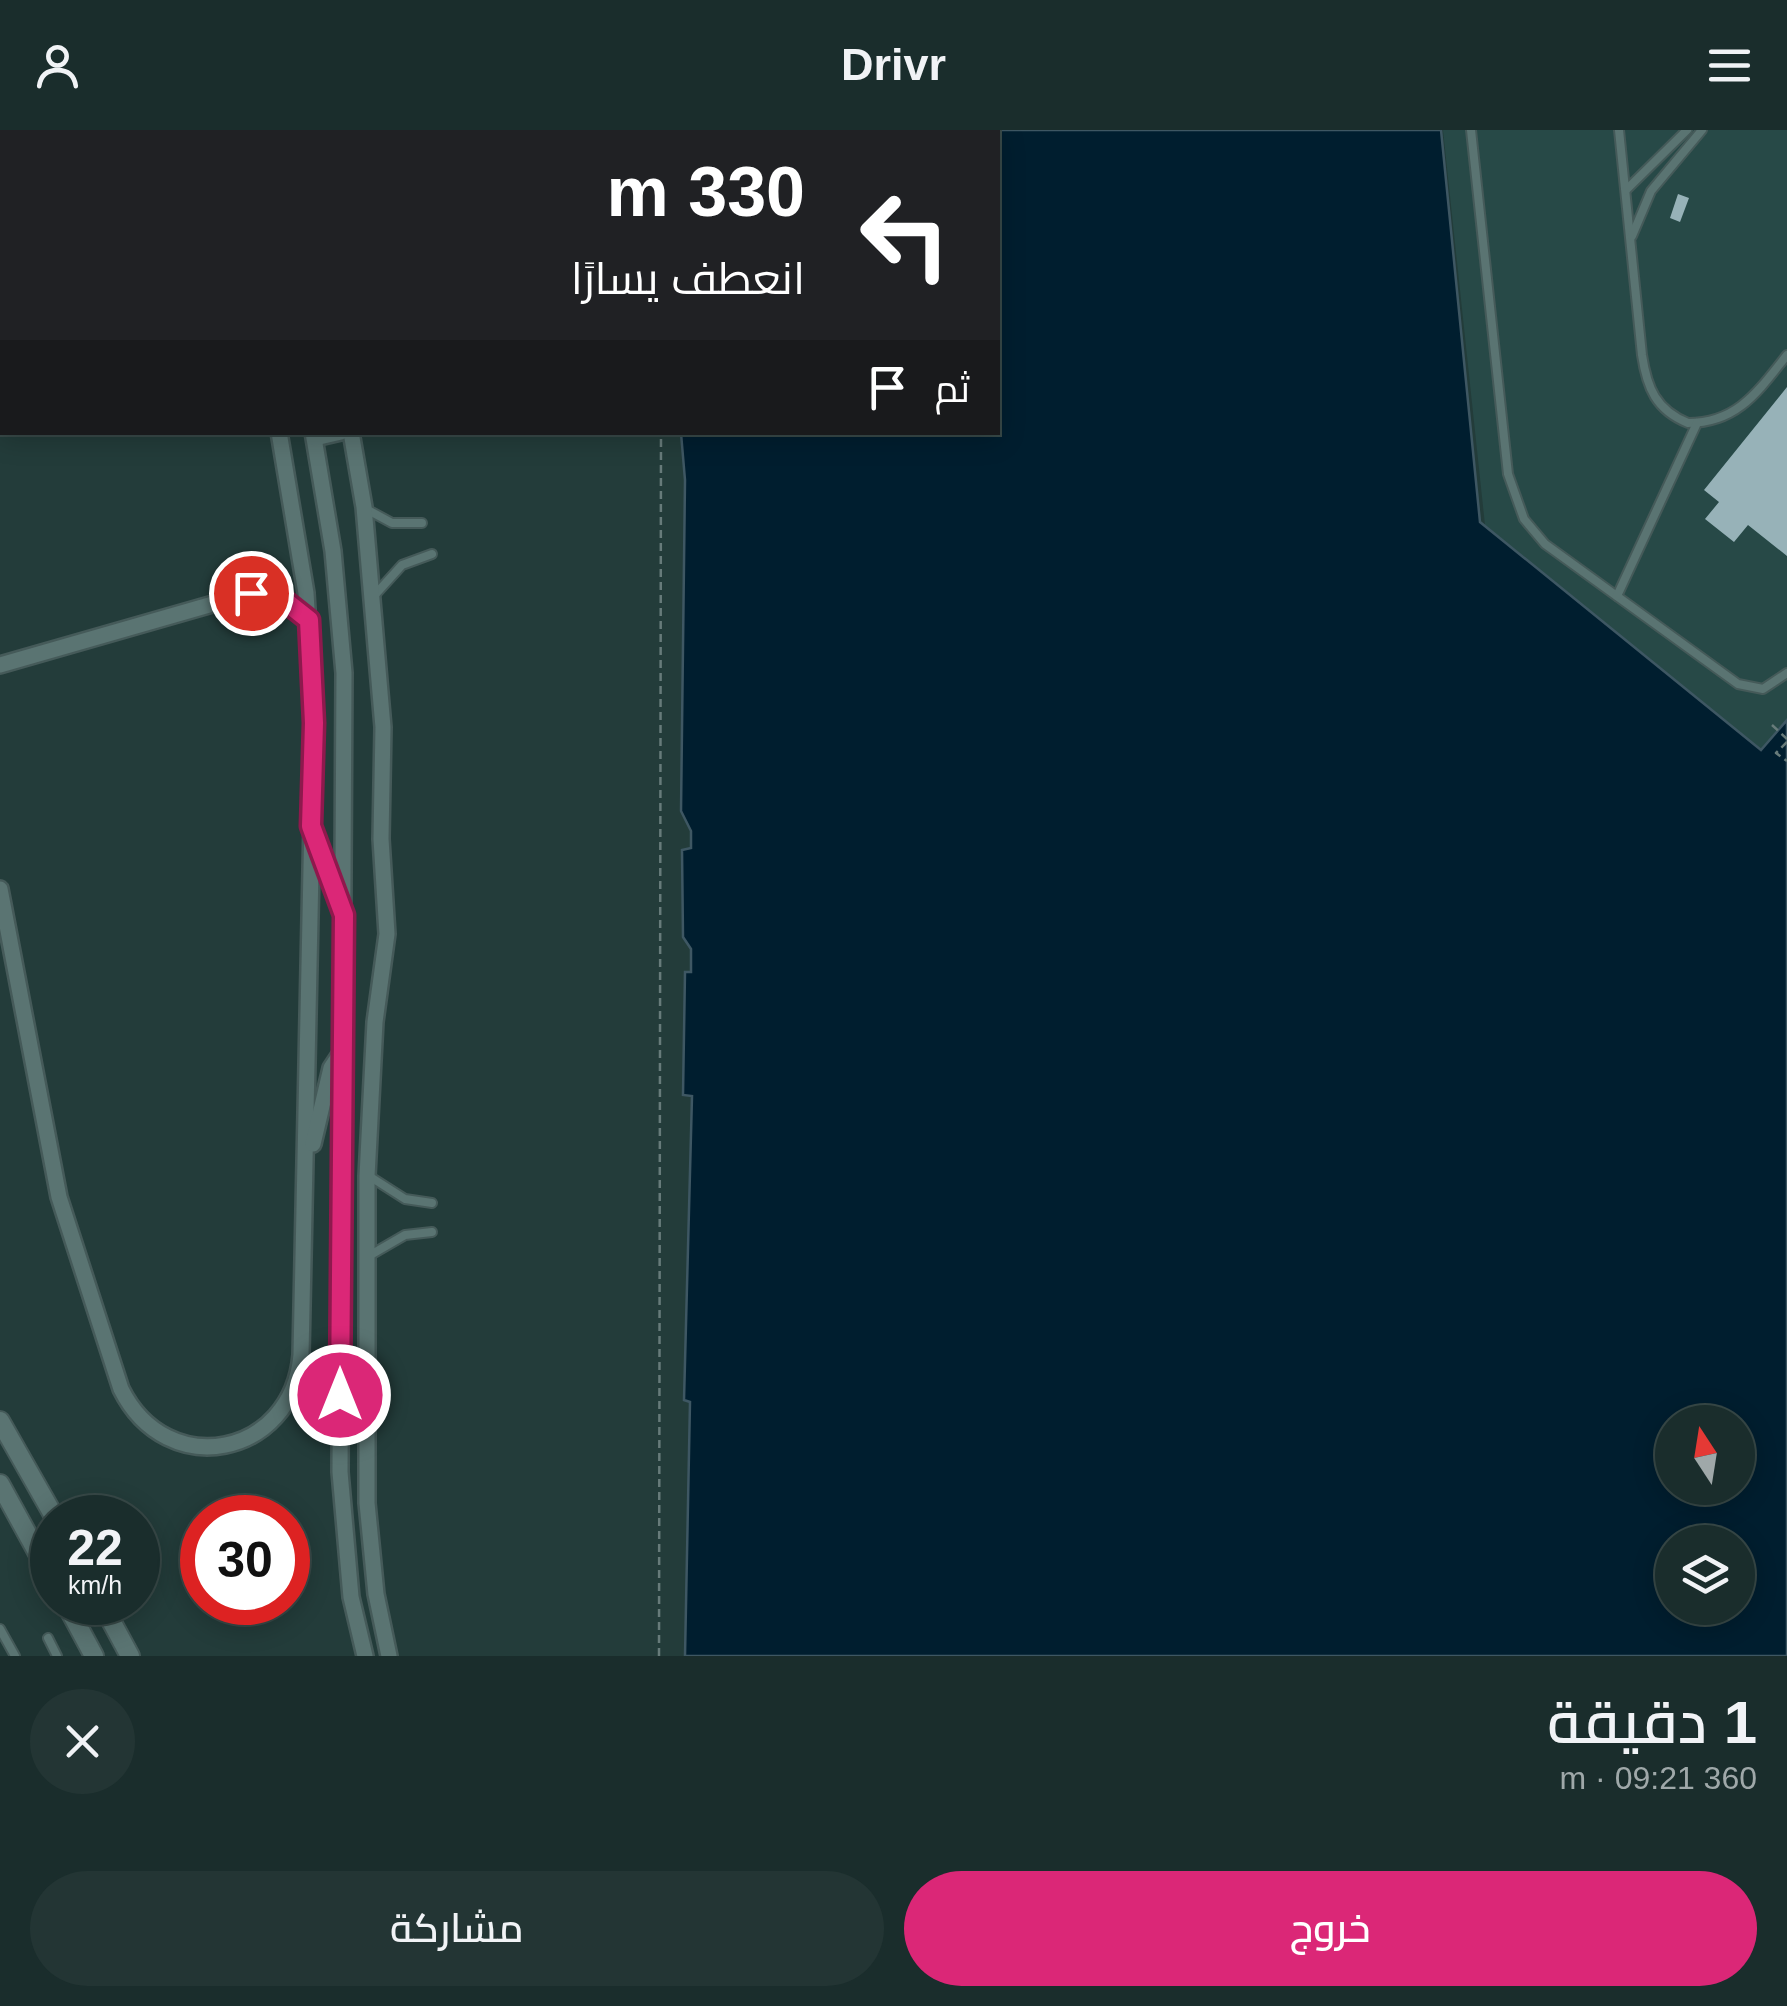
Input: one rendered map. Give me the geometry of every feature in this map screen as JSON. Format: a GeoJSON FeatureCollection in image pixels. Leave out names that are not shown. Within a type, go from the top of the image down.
{"type":"FeatureCollection","features":[{"type":"Feature","properties":{"kind":"street"},"geometry":{"type":"LineString","coordinates":[[0,889],[48,1151],[72,1243],[122,1389],[137,1415],[160,1434],[203,1448],[232,1444],[260,1432],[290,1398],[301,1354],[306,1167],[314,723],[309,620],[279,435]]}},
{"type":"Feature","properties":{"kind":"street"},"geometry":{"type":"LineString","coordinates":[[314,435],[333,551],[344,673],[340,1472],[350,1597],[365,1656]]}},
{"type":"Feature","properties":{"kind":"street"},"geometry":{"type":"LineString","coordinates":[[352,435],[364,507],[383,727],[381,840],[386,934],[375,1022],[367,1176],[368,1533],[389,1656]]}},
{"type":"Feature","properties":{"kind":"street"},"geometry":{"type":"LineString","coordinates":[[0,665],[251,593],[285,601],[309,620]]}},
{"type":"Feature","properties":{"kind":"street"},"geometry":{"type":"LineString","coordinates":[[311,826],[344,915]]}},
{"type":"Feature","properties":{"kind":"street"},"geometry":{"type":"LineString","coordinates":[[306,1167],[325,1085],[343,1050]]}},
{"type":"Feature","properties":{"kind":"street"},"geometry":{"type":"LineString","coordinates":[[0,1421],[41,1495]]}},
{"type":"Feature","properties":{"kind":"street"},"geometry":{"type":"LineString","coordinates":[[0,1484],[30,1539]]}},
{"type":"Feature","properties":{"kind":"street"},"geometry":{"type":"LineString","coordinates":[[77,1625],[94,1656]]}},
{"type":"Feature","properties":{"kind":"street"},"geometry":{"type":"LineString","coordinates":[[113,1625],[130,1656]]}},
{"type":"Feature","properties":{"kind":"lane"},"geometry":{"type":"LineString","coordinates":[[1471,130],[1512,490],[1524,519],[1545,544],[1745,688],[1770,687],[1787,673]]}},
{"type":"Feature","properties":{"kind":"lane"},"geometry":{"type":"LineString","coordinates":[[1619,130],[1650,390],[1672,416],[1697,423],[1727,417],[1743,408],[1787,355]]}},
{"type":"Feature","properties":{"kind":"lane"},"geometry":{"type":"LineString","coordinates":[[1626,191],[1687,130]]}},
{"type":"Feature","properties":{"kind":"lane"},"geometry":{"type":"LineString","coordinates":[[1631,240],[1652,190],[1702,130]]}},
{"type":"Feature","properties":{"kind":"lane"},"geometry":{"type":"LineString","coordinates":[[1618,596],[1697,423]]}},
{"type":"Feature","properties":{"kind":"lane"},"geometry":{"type":"LineString","coordinates":[[364,507],[392,523],[422,523]]}},
{"type":"Feature","properties":{"kind":"lane"},"geometry":{"type":"LineString","coordinates":[[373,597],[402,564],[432,554]]}},
{"type":"Feature","properties":{"kind":"lane"},"geometry":{"type":"LineString","coordinates":[[367,1176],[405,1199],[432,1203]]}},
{"type":"Feature","properties":{"kind":"lane"},"geometry":{"type":"LineString","coordinates":[[367,1256],[406,1235],[432,1232]]}},
{"type":"Feature","properties":{"kind":"lane"},"geometry":{"type":"LineString","coordinates":[[0,1629],[14,1656]]}},
{"type":"Feature","properties":{"kind":"lane"},"geometry":{"type":"LineString","coordinates":[[48,1638],[57,1656]]}},
{"type":"Feature","properties":{"kind":"path"},"geometry":{"type":"LineString","coordinates":[[659,1656],[662,435]]}},
{"type":"Feature","properties":{"kind":"path"},"geometry":{"type":"LineString","coordinates":[[1772,725],[1787,740],[1776,753],[1787,761]]}},
{"type":"Feature","properties":{"kind":"shaded area"},"geometry":{"type":"Polygon","coordinates":[[[1000,130],[1441,130],[1480,522],[1761,750],[1787,720],[1787,1656],[685,1656],[690,1402],[684,1400],[692,1096],[683,1095],[685,972],[691,972],[691,949],[683,937],[682,850],[691,848],[691,831],[681,811],[685,480],[681,435],[1000,435],[1000,130]]]}},
{"type":"Feature","properties":{"kind":"shaded area"},"geometry":{"type":"Polygon","coordinates":[[[1443,130],[1787,130],[1787,720],[1762,750],[1485,525],[1443,130]]]}},
{"type":"Feature","properties":{"kind":"building"},"geometry":{"type":"Polygon","coordinates":[[[1678,194],[1689,198],[1680,222],[1670,218],[1678,194]]]}},
{"type":"Feature","properties":{"kind":"building"},"geometry":{"type":"Polygon","coordinates":[[[1787,387],[1787,556],[1748,525],[1734,542],[1705,519],[1719,502],[1704,490],[1787,387]]]}},
{"type":"Feature","properties":{"kind":"route"},"geometry":{"type":"LineString","coordinates":[[251,593],[285,601],[309,620],[314,723],[311,826],[344,915],[340,1395]]}}]}
